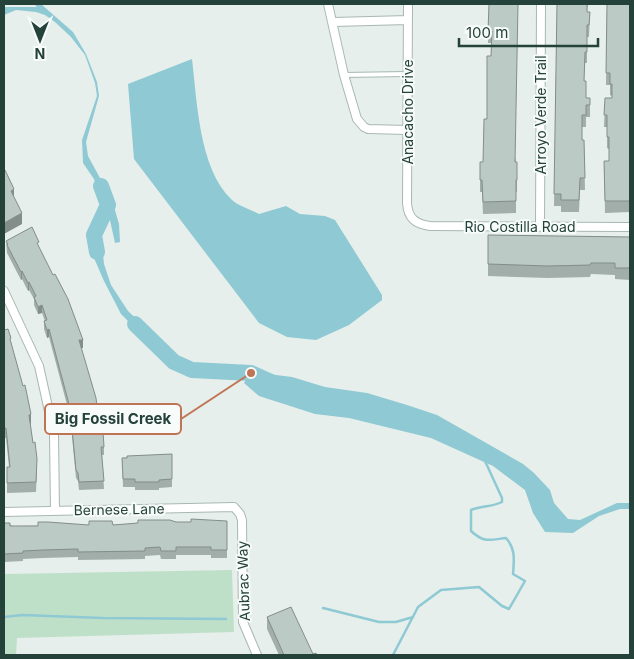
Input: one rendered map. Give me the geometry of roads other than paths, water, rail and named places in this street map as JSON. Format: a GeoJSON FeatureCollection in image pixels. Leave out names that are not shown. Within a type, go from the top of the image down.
{"type":"FeatureCollection","features":[{"type":"Feature","properties":{"kind":"street"},"geometry":{"type":"LineString","coordinates":[[328,4],[344,75],[357,119],[368,129],[407,130]]}},
{"type":"Feature","properties":{"kind":"street","name":"Anacacho Drive"},"geometry":{"type":"LineString","coordinates":[[408,4],[407,210],[412,219]]}},
{"type":"Feature","properties":{"kind":"street","name":"Arroyo Verde Trail"},"geometry":{"type":"LineString","coordinates":[[540,226],[541,4]]}},
{"type":"Feature","properties":{"kind":"street"},"geometry":{"type":"LineString","coordinates":[[333,22],[408,20]]}},
{"type":"Feature","properties":{"kind":"street","name":"Rio Costilla Road"},"geometry":{"type":"LineString","coordinates":[[412,219],[418,223],[430,226],[630,227]]}},
{"type":"Feature","properties":{"kind":"street"},"geometry":{"type":"LineString","coordinates":[[4,291],[38,366],[54,434],[55,511]]}},
{"type":"Feature","properties":{"kind":"street","name":"Bernese Lane"},"geometry":{"type":"LineString","coordinates":[[4,512],[234,507]]}},
{"type":"Feature","properties":{"kind":"street","name":"Aubrac Way"},"geometry":{"type":"LineString","coordinates":[[234,507],[242,520],[241,601],[243,622],[257,655]]}},
{"type":"Feature","properties":{"kind":"lane"},"geometry":{"type":"LineString","coordinates":[[344,75],[407,74]]}},
{"type":"Feature","properties":{"kind":"water"},"geometry":{"type":"Polygon","coordinates":[[[34,4],[41,4],[73,32],[86,54],[97,82],[99,96],[86,142],[88,156],[112,200],[119,224],[120,242],[115,243],[108,211],[94,179],[83,163],[82,140],[97,96],[95,83],[85,55],[71,37],[45,15],[16,10],[4,15],[4,7],[37,7],[34,4]]]}},
{"type":"Feature","properties":{"kind":"water"},"geometry":{"type":"Polygon","coordinates":[[[192,59],[201,133],[212,170],[220,186],[231,199],[259,214],[286,206],[300,214],[325,216],[335,220],[382,295],[382,300],[349,325],[316,340],[287,337],[259,323],[134,159],[128,84],[192,59]]]}},
{"type":"Feature","properties":{"kind":"water"},"geometry":{"type":"Polygon","coordinates":[[[93,227],[102,244],[104,264],[111,285],[128,311],[146,328],[150,338],[146,339],[121,314],[104,281],[94,258],[89,235],[93,227]]]}},
{"type":"Feature","properties":{"kind":"water"},"geometry":{"type":"Polygon","coordinates":[[[268,374],[292,377],[325,387],[367,393],[437,415],[523,464],[550,490],[554,503],[568,519],[580,520],[617,503],[630,503],[630,509],[620,509],[599,516],[573,533],[545,532],[533,513],[525,490],[493,466],[431,438],[349,418],[315,414],[259,396],[244,383],[247,378],[268,374]]]}},
{"type":"Feature","properties":{"kind":"waterway"},"geometry":{"type":"LineString","coordinates":[[97,252],[94,235],[108,205],[101,186]]}},
{"type":"Feature","properties":{"kind":"waterway"},"geometry":{"type":"LineString","coordinates":[[135,324],[174,362],[192,370],[251,373],[278,385]]}},
{"type":"Feature","properties":{"kind":"waterway"},"geometry":{"type":"LineString","coordinates":[[393,655],[418,607],[441,590],[479,587],[502,606],[509,609],[525,581],[513,574],[513,551],[506,538],[483,539],[471,531],[471,510],[502,502],[502,498],[485,461]]}},
{"type":"Feature","properties":{"kind":"waterway"},"geometry":{"type":"LineString","coordinates":[[323,608],[379,622],[396,622],[413,617]]}},
{"type":"Feature","properties":{"kind":"waterway"},"geometry":{"type":"LineString","coordinates":[[4,617],[22,615],[226,619]]}},
{"type":"Feature","properties":{"kind":"place","name":"Big Fossil Creek"},"geometry":{"type":"Point","coordinates":[251,373]}}]}
